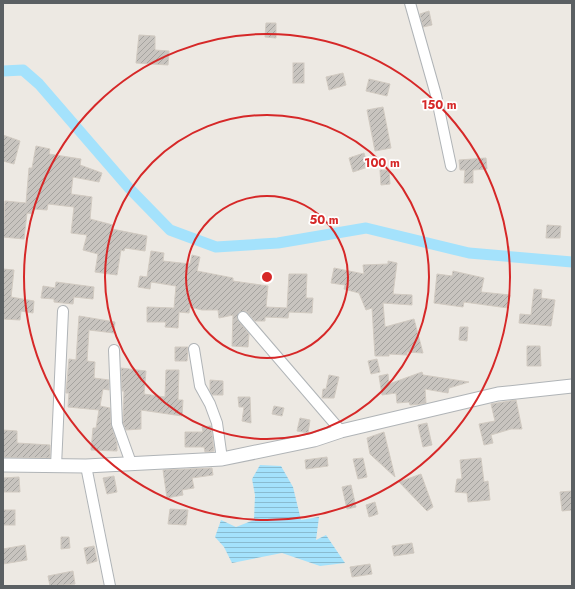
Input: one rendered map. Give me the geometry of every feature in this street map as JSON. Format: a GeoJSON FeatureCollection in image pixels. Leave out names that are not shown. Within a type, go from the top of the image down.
{"type":"FeatureCollection","features":[{"type":"Feature","properties":{"kind":"street"},"geometry":{"type":"LineString","coordinates":[[410,3],[436,95],[451,166]]}},
{"type":"Feature","properties":{"kind":"street"},"geometry":{"type":"LineString","coordinates":[[56,466],[63,311]]}},
{"type":"Feature","properties":{"kind":"street"},"geometry":{"type":"LineString","coordinates":[[243,318],[341,431]]}},
{"type":"Feature","properties":{"kind":"street"},"geometry":{"type":"LineString","coordinates":[[194,349],[200,386],[210,404],[217,422],[222,459]]}},
{"type":"Feature","properties":{"kind":"street"},"geometry":{"type":"LineString","coordinates":[[114,350],[117,424],[131,463]]}},
{"type":"Feature","properties":{"kind":"street"},"geometry":{"type":"LineString","coordinates":[[3,465],[86,466],[222,459],[314,440],[341,431],[498,394],[572,386]]}},
{"type":"Feature","properties":{"kind":"street"},"geometry":{"type":"LineString","coordinates":[[86,466],[110,586]]}},
{"type":"Feature","properties":{"kind":"water"},"geometry":{"type":"Polygon","coordinates":[[[260,465],[281,466],[293,487],[301,520],[319,517],[316,540],[326,535],[345,563],[320,566],[282,553],[232,563],[224,547],[215,537],[221,520],[236,527],[254,520],[255,495],[252,479],[260,465]]]}},
{"type":"Feature","properties":{"kind":"building"},"geometry":{"type":"Polygon","coordinates":[[[429,11],[432,25],[423,27],[420,14],[429,11]]]}},
{"type":"Feature","properties":{"kind":"building"},"geometry":{"type":"Polygon","coordinates":[[[266,23],[276,23],[276,38],[265,37],[266,23]]]}},
{"type":"Feature","properties":{"kind":"building"},"geometry":{"type":"Polygon","coordinates":[[[139,35],[155,36],[155,50],[169,51],[168,65],[136,63],[139,35]]]}},
{"type":"Feature","properties":{"kind":"building"},"geometry":{"type":"Polygon","coordinates":[[[293,63],[304,63],[304,83],[293,83],[293,63]]]}},
{"type":"Feature","properties":{"kind":"building"},"geometry":{"type":"Polygon","coordinates":[[[343,73],[346,85],[329,90],[326,77],[343,73]]]}},
{"type":"Feature","properties":{"kind":"building"},"geometry":{"type":"Polygon","coordinates":[[[369,79],[390,84],[387,96],[366,91],[369,79]]]}},
{"type":"Feature","properties":{"kind":"building"},"geometry":{"type":"Polygon","coordinates":[[[383,107],[391,148],[375,151],[367,110],[383,107]]]}},
{"type":"Feature","properties":{"kind":"building"},"geometry":{"type":"Polygon","coordinates":[[[3,135],[20,141],[14,164],[3,161],[3,135]]]}},
{"type":"Feature","properties":{"kind":"building"},"geometry":{"type":"Polygon","coordinates":[[[36,146],[50,149],[49,154],[81,159],[80,165],[102,173],[99,182],[73,177],[71,194],[92,197],[90,219],[113,225],[112,229],[147,236],[145,251],[125,248],[124,251],[121,250],[117,275],[95,272],[98,254],[83,250],[87,235],[71,233],[74,207],[48,204],[47,210],[34,209],[33,214],[27,213],[24,239],[3,237],[5,201],[26,203],[29,168],[32,168],[36,146]]]}},
{"type":"Feature","properties":{"kind":"building"},"geometry":{"type":"Polygon","coordinates":[[[364,153],[368,167],[353,172],[349,158],[364,153]]]}},
{"type":"Feature","properties":{"kind":"building"},"geometry":{"type":"Polygon","coordinates":[[[486,158],[487,169],[473,170],[473,183],[464,183],[465,170],[460,170],[459,160],[486,158]]]}},
{"type":"Feature","properties":{"kind":"building"},"geometry":{"type":"Polygon","coordinates":[[[380,170],[389,170],[390,184],[381,185],[380,170]]]}},
{"type":"Feature","properties":{"kind":"building"},"geometry":{"type":"Polygon","coordinates":[[[547,225],[561,226],[560,238],[546,238],[547,225]]]}},
{"type":"Feature","properties":{"kind":"building"},"geometry":{"type":"Polygon","coordinates":[[[151,251],[164,253],[163,261],[190,264],[192,255],[200,257],[197,271],[233,278],[233,281],[268,286],[266,307],[287,308],[289,274],[307,274],[306,298],[313,298],[312,313],[289,312],[288,318],[265,317],[265,321],[255,321],[246,311],[239,312],[237,319],[249,334],[248,347],[232,346],[233,315],[219,318],[218,310],[202,310],[190,307],[189,313],[179,312],[178,328],[165,327],[166,322],[147,322],[147,307],[174,308],[176,286],[151,282],[150,289],[138,287],[140,276],[147,277],[151,251]]]}},
{"type":"Feature","properties":{"kind":"building"},"geometry":{"type":"Polygon","coordinates":[[[388,261],[397,263],[393,294],[412,295],[412,305],[383,303],[385,327],[414,319],[423,353],[407,352],[407,355],[389,354],[389,356],[375,356],[372,308],[366,310],[359,293],[344,289],[345,285],[331,283],[334,268],[364,274],[363,265],[388,264],[388,261]]]}},
{"type":"Feature","properties":{"kind":"building"},"geometry":{"type":"Polygon","coordinates":[[[3,269],[14,270],[11,297],[34,301],[33,313],[21,311],[20,320],[3,319],[3,269]]]}},
{"type":"Feature","properties":{"kind":"building"},"geometry":{"type":"Polygon","coordinates":[[[453,271],[484,278],[481,292],[510,295],[508,308],[464,302],[463,307],[434,303],[437,274],[452,276],[453,271]]]}},
{"type":"Feature","properties":{"kind":"building"},"geometry":{"type":"Polygon","coordinates":[[[56,282],[94,287],[93,299],[74,297],[73,304],[54,302],[54,299],[41,298],[43,286],[55,288],[56,282]]]}},
{"type":"Feature","properties":{"kind":"building"},"geometry":{"type":"Polygon","coordinates":[[[534,289],[542,290],[541,298],[555,300],[551,326],[519,323],[520,314],[531,315],[534,289]]]}},
{"type":"Feature","properties":{"kind":"building"},"geometry":{"type":"Polygon","coordinates":[[[79,316],[115,322],[114,333],[89,330],[87,361],[95,362],[94,378],[109,380],[109,390],[103,389],[100,406],[110,408],[111,424],[117,444],[117,451],[91,450],[93,428],[96,428],[99,410],[68,407],[69,393],[66,393],[69,359],[76,360],[79,316]]]}},
{"type":"Feature","properties":{"kind":"building"},"geometry":{"type":"Polygon","coordinates":[[[460,327],[468,327],[467,341],[459,340],[460,327]]]}},
{"type":"Feature","properties":{"kind":"building"},"geometry":{"type":"Polygon","coordinates":[[[527,346],[540,346],[541,366],[527,366],[527,346]]]}},
{"type":"Feature","properties":{"kind":"building"},"geometry":{"type":"Polygon","coordinates":[[[175,347],[188,347],[187,361],[175,361],[175,347]]]}},
{"type":"Feature","properties":{"kind":"building"},"geometry":{"type":"Polygon","coordinates":[[[377,359],[380,372],[371,374],[368,361],[377,359]]]}},
{"type":"Feature","properties":{"kind":"building"},"geometry":{"type":"Polygon","coordinates":[[[121,368],[146,371],[144,394],[165,397],[166,370],[179,370],[178,400],[183,400],[182,416],[141,410],[141,429],[126,430],[123,423],[124,391],[122,391],[121,368]]]}},
{"type":"Feature","properties":{"kind":"building"},"geometry":{"type":"Polygon","coordinates":[[[422,372],[423,375],[469,382],[449,388],[448,393],[425,389],[426,403],[421,404],[410,405],[409,402],[397,403],[396,393],[382,395],[379,376],[388,374],[389,384],[422,372]]]}},
{"type":"Feature","properties":{"kind":"building"},"geometry":{"type":"Polygon","coordinates":[[[329,375],[339,377],[334,398],[322,398],[323,389],[326,389],[329,375]]]}},
{"type":"Feature","properties":{"kind":"building"},"geometry":{"type":"Polygon","coordinates":[[[210,380],[223,381],[223,395],[212,395],[210,391],[210,380]]]}},
{"type":"Feature","properties":{"kind":"building"},"geometry":{"type":"Polygon","coordinates":[[[238,397],[250,397],[251,423],[242,421],[244,407],[239,407],[238,397]]]}},
{"type":"Feature","properties":{"kind":"building"},"geometry":{"type":"Polygon","coordinates":[[[516,400],[522,429],[511,429],[491,435],[493,443],[484,445],[479,424],[495,421],[491,404],[516,400]]]}},
{"type":"Feature","properties":{"kind":"building"},"geometry":{"type":"Polygon","coordinates":[[[274,406],[284,408],[282,416],[272,414],[274,406]]]}},
{"type":"Feature","properties":{"kind":"building"},"geometry":{"type":"Polygon","coordinates":[[[300,418],[310,420],[308,433],[297,431],[300,418]]]}},
{"type":"Feature","properties":{"kind":"building"},"geometry":{"type":"Polygon","coordinates":[[[427,423],[432,445],[423,447],[418,425],[427,423]]]}},
{"type":"Feature","properties":{"kind":"building"},"geometry":{"type":"Polygon","coordinates":[[[211,426],[214,451],[205,452],[204,447],[185,447],[185,432],[203,432],[202,427],[211,426]]]}},
{"type":"Feature","properties":{"kind":"building"},"geometry":{"type":"Polygon","coordinates":[[[3,430],[17,431],[17,443],[50,445],[50,458],[3,457],[3,430]]]}},
{"type":"Feature","properties":{"kind":"building"},"geometry":{"type":"Polygon","coordinates":[[[384,432],[395,477],[370,454],[367,438],[384,432]]]}},
{"type":"Feature","properties":{"kind":"building"},"geometry":{"type":"Polygon","coordinates":[[[327,457],[328,466],[306,469],[305,460],[327,457]]]}},
{"type":"Feature","properties":{"kind":"building"},"geometry":{"type":"Polygon","coordinates":[[[363,458],[367,477],[358,479],[353,459],[363,458]]]}},
{"type":"Feature","properties":{"kind":"building"},"geometry":{"type":"Polygon","coordinates":[[[481,458],[484,482],[488,481],[490,500],[468,502],[467,493],[455,492],[457,479],[462,479],[460,460],[481,458]]]}},
{"type":"Feature","properties":{"kind":"building"},"geometry":{"type":"Polygon","coordinates":[[[212,468],[213,475],[192,478],[194,488],[182,490],[183,495],[167,498],[163,470],[212,468]]]}},
{"type":"Feature","properties":{"kind":"building"},"geometry":{"type":"Polygon","coordinates":[[[421,474],[433,507],[427,511],[399,482],[421,474]]]}},
{"type":"Feature","properties":{"kind":"building"},"geometry":{"type":"Polygon","coordinates":[[[114,476],[117,492],[107,494],[103,478],[114,476]]]}},
{"type":"Feature","properties":{"kind":"building"},"geometry":{"type":"Polygon","coordinates":[[[19,477],[20,492],[3,492],[3,478],[19,477]]]}},
{"type":"Feature","properties":{"kind":"building"},"geometry":{"type":"Polygon","coordinates":[[[351,485],[356,507],[347,509],[342,487],[351,485]]]}},
{"type":"Feature","properties":{"kind":"building"},"geometry":{"type":"Polygon","coordinates":[[[572,491],[572,510],[562,511],[560,492],[572,491]]]}},
{"type":"Feature","properties":{"kind":"building"},"geometry":{"type":"Polygon","coordinates":[[[375,502],[378,514],[369,517],[366,505],[375,502]]]}},
{"type":"Feature","properties":{"kind":"building"},"geometry":{"type":"Polygon","coordinates":[[[170,509],[188,510],[186,525],[168,524],[170,509]]]}},
{"type":"Feature","properties":{"kind":"building"},"geometry":{"type":"Polygon","coordinates":[[[3,510],[15,510],[15,525],[3,525],[3,510]]]}},
{"type":"Feature","properties":{"kind":"building"},"geometry":{"type":"Polygon","coordinates":[[[61,537],[69,537],[70,548],[61,549],[61,537]]]}},
{"type":"Feature","properties":{"kind":"building"},"geometry":{"type":"Polygon","coordinates":[[[412,543],[414,553],[394,556],[392,546],[412,543]]]}},
{"type":"Feature","properties":{"kind":"building"},"geometry":{"type":"Polygon","coordinates":[[[25,545],[27,560],[3,564],[3,549],[25,545]]]}},
{"type":"Feature","properties":{"kind":"building"},"geometry":{"type":"Polygon","coordinates":[[[94,546],[97,561],[87,564],[84,548],[94,546]]]}},
{"type":"Feature","properties":{"kind":"building"},"geometry":{"type":"Polygon","coordinates":[[[370,564],[372,574],[352,577],[350,567],[370,564]]]}},
{"type":"Feature","properties":{"kind":"building"},"geometry":{"type":"Polygon","coordinates":[[[73,571],[75,584],[50,586],[48,576],[73,571]]]}},
{"type":"Feature","properties":{"kind":"waterway"},"geometry":{"type":"LineString","coordinates":[[3,71],[23,70],[39,84],[129,188],[170,230],[216,247],[278,243],[366,228],[469,253],[572,262]]}}]}
